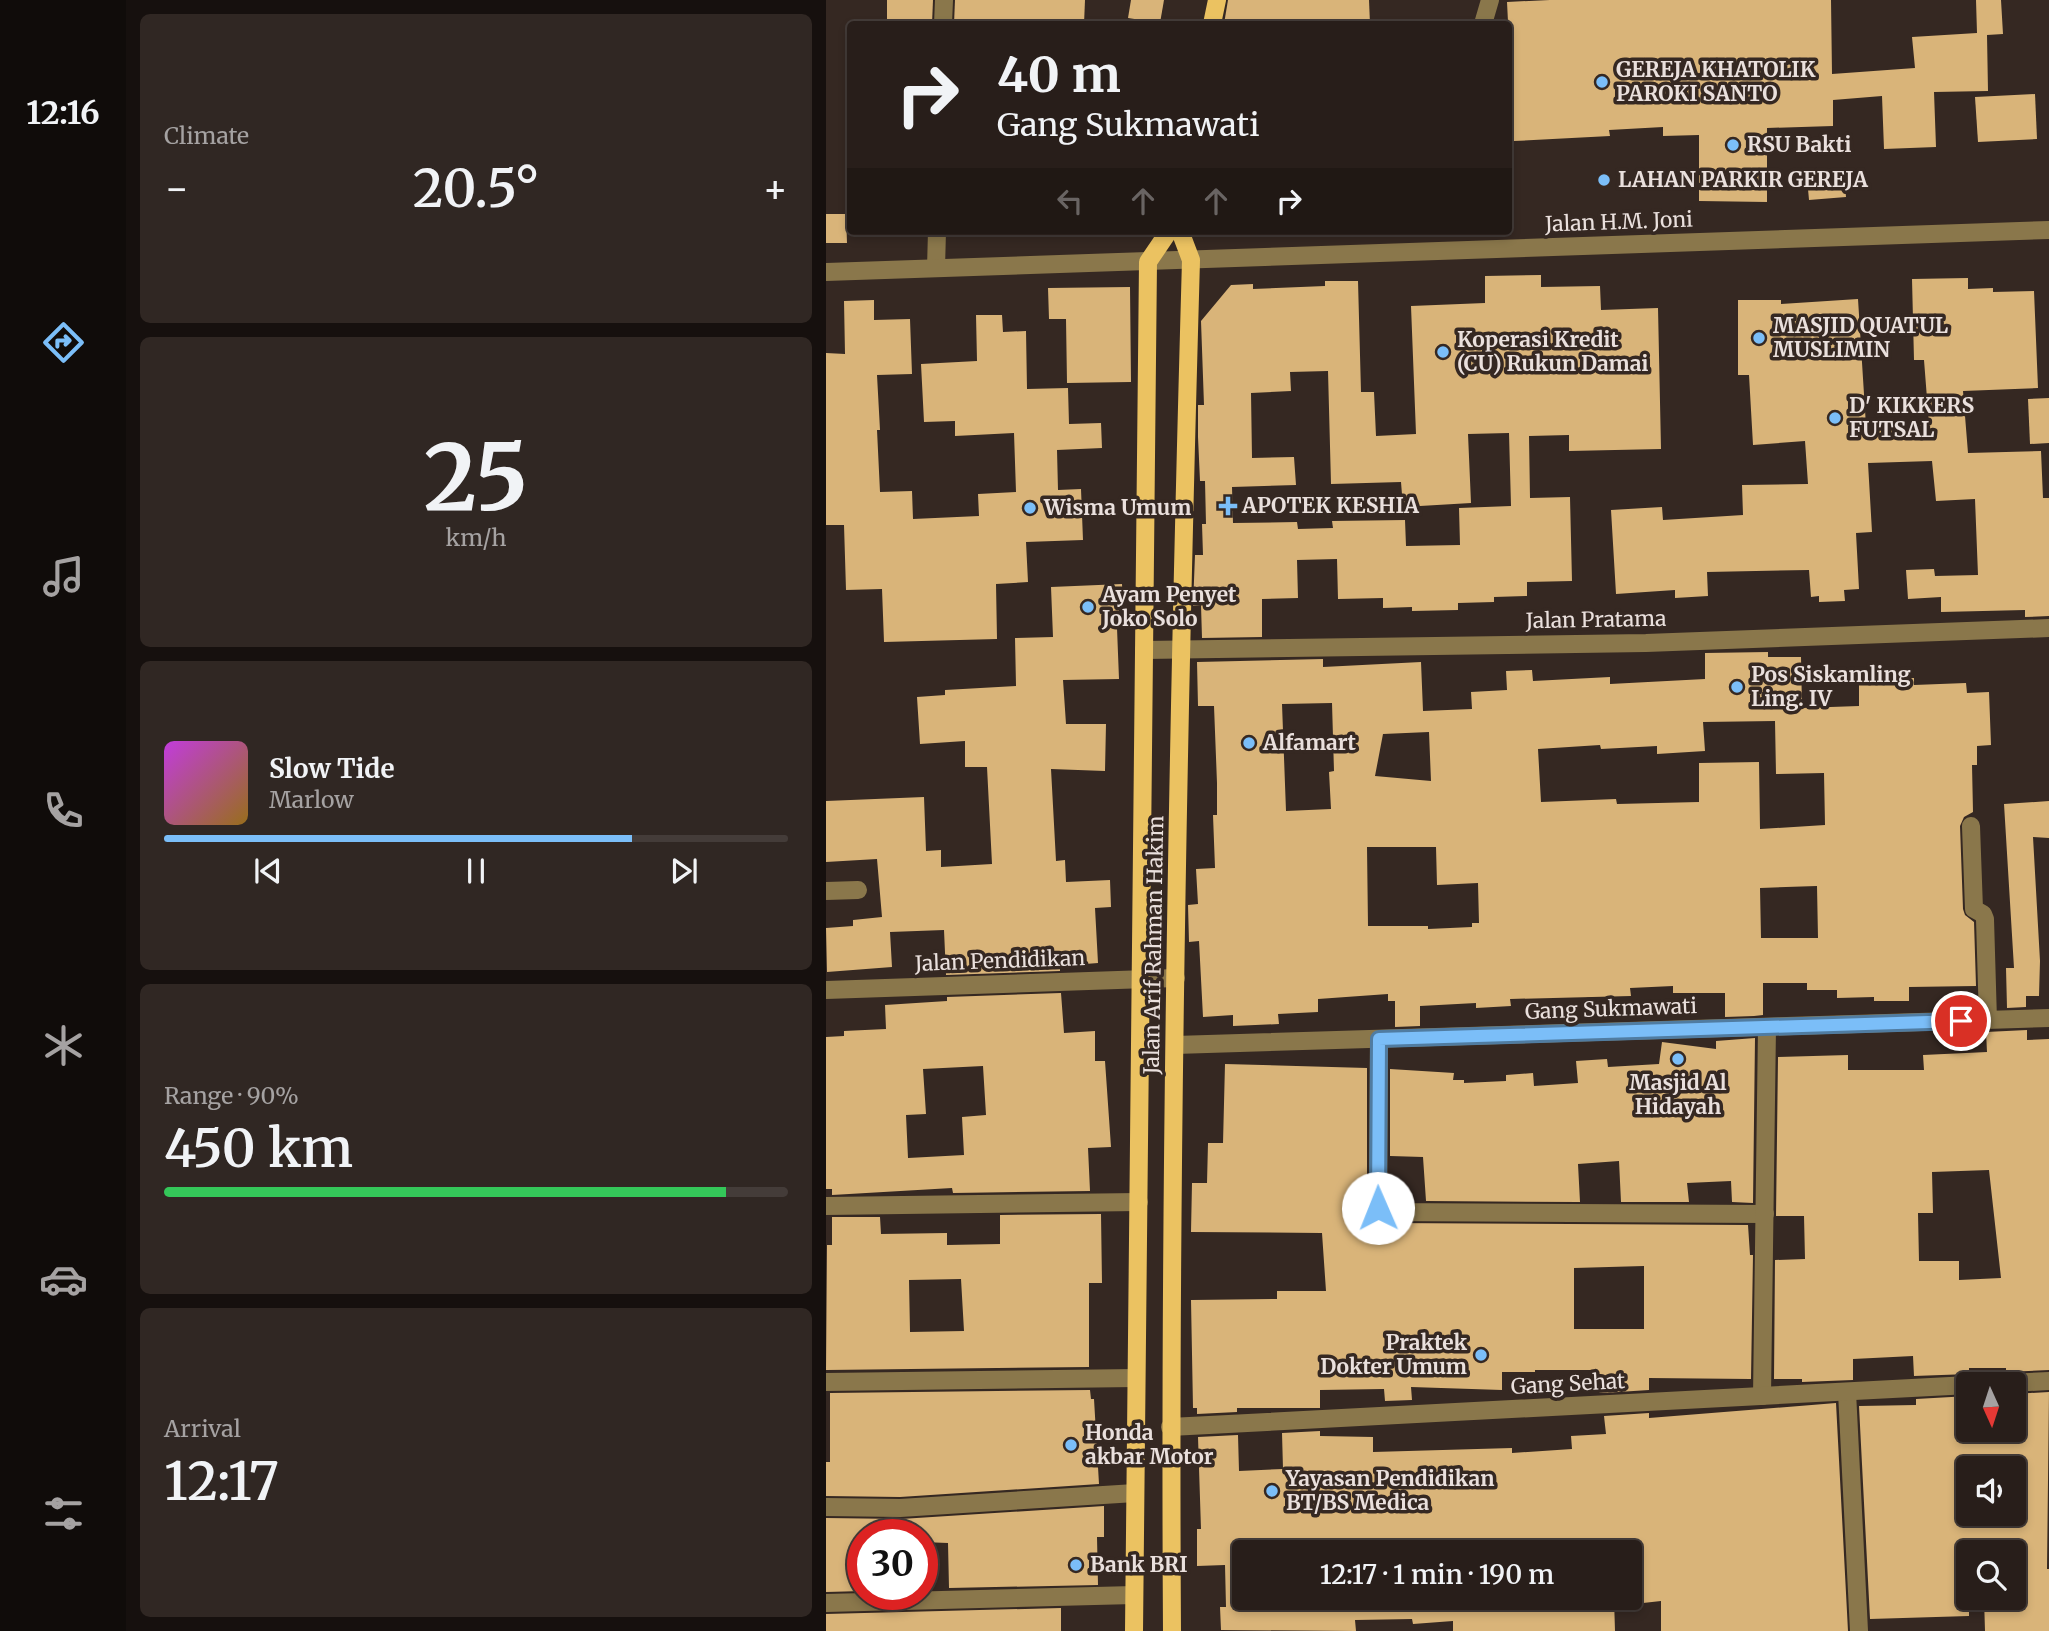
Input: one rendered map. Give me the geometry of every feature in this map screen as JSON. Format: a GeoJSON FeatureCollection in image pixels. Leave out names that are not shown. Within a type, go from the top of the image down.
{"type":"FeatureCollection","features":[{"type":"Feature","properties":{"kind":"main road"},"geometry":{"type":"LineString","coordinates":[[1213,21],[1217,0]]}},
{"type":"Feature","properties":{"kind":"main road"},"geometry":{"type":"LineString","coordinates":[[1147,262],[1166,235]]}},
{"type":"Feature","properties":{"kind":"main road"},"geometry":{"type":"LineString","coordinates":[[1182,235],[1191,260]]}},
{"type":"Feature","properties":{"kind":"main road","name":"Jalan Arif Rahman Hakim"},"geometry":{"type":"LineString","coordinates":[[1172,1631],[1170,1427],[1180,650],[1191,260]]}},
{"type":"Feature","properties":{"kind":"main road","name":"Jalan Arif Rahman Hakim"},"geometry":{"type":"LineString","coordinates":[[1134,1631],[1147,262]]}},
{"type":"Feature","properties":{"kind":"street"},"geometry":{"type":"LineString","coordinates":[[943,21],[944,0]]}},
{"type":"Feature","properties":{"kind":"street"},"geometry":{"type":"LineString","coordinates":[[1484,21],[1490,0]]}},
{"type":"Feature","properties":{"kind":"street","name":"Jalan H.M. Joni"},"geometry":{"type":"LineString","coordinates":[[826,272],[1191,260],[1491,240],[2049,230]]}},
{"type":"Feature","properties":{"kind":"street"},"geometry":{"type":"LineString","coordinates":[[936,268],[937,235]]}},
{"type":"Feature","properties":{"kind":"street","name":"Jalan Pratama"},"geometry":{"type":"LineString","coordinates":[[1144,650],[1646,643],[2049,628]]}},
{"type":"Feature","properties":{"kind":"street"},"geometry":{"type":"LineString","coordinates":[[1971,826],[1974,909],[1981,912],[1985,919],[1989,1020]]}},
{"type":"Feature","properties":{"kind":"street"},"geometry":{"type":"LineString","coordinates":[[826,891],[858,890]]}},
{"type":"Feature","properties":{"kind":"street","name":"Jalan Pendidikan"},"geometry":{"type":"LineString","coordinates":[[826,990],[1176,978]]}},
{"type":"Feature","properties":{"kind":"street","name":"Gang Sukmawati"},"geometry":{"type":"LineString","coordinates":[[1175,1045],[2049,1018]]}},
{"type":"Feature","properties":{"kind":"street"},"geometry":{"type":"LineString","coordinates":[[1762,1396],[1767,1027]]}},
{"type":"Feature","properties":{"kind":"street"},"geometry":{"type":"LineString","coordinates":[[1379,1039],[1378,1204],[1381,1212],[1765,1214]]}},
{"type":"Feature","properties":{"kind":"street"},"geometry":{"type":"LineString","coordinates":[[826,1206],[1139,1202]]}},
{"type":"Feature","properties":{"kind":"street"},"geometry":{"type":"LineString","coordinates":[[826,1382],[1136,1377]]}},
{"type":"Feature","properties":{"kind":"street"},"geometry":{"type":"LineString","coordinates":[[2026,1382],[2049,1381]]}},
{"type":"Feature","properties":{"kind":"street","name":"Gang Sehat"},"geometry":{"type":"LineString","coordinates":[[1170,1427],[1956,1386]]}},
{"type":"Feature","properties":{"kind":"street"},"geometry":{"type":"LineString","coordinates":[[1847,1392],[1859,1631]]}},
{"type":"Feature","properties":{"kind":"street"},"geometry":{"type":"LineString","coordinates":[[826,1507],[900,1508],[1135,1493]]}},
{"type":"Feature","properties":{"kind":"street"},"geometry":{"type":"LineString","coordinates":[[826,1603],[1134,1595]]}},
{"type":"Feature","properties":{"kind":"building"},"geometry":{"type":"Polygon","coordinates":[[[887,0],[933,0],[932,21],[887,21],[887,0]]]}},
{"type":"Feature","properties":{"kind":"building"},"geometry":{"type":"Polygon","coordinates":[[[955,0],[1085,0],[1084,21],[954,21],[955,0]]]}},
{"type":"Feature","properties":{"kind":"building"},"geometry":{"type":"Polygon","coordinates":[[[1131,0],[1164,0],[1160,21],[1128,18],[1131,0]]]}},
{"type":"Feature","properties":{"kind":"building"},"geometry":{"type":"Polygon","coordinates":[[[1228,0],[1369,0],[1370,21],[1224,21],[1228,0]]]}},
{"type":"Feature","properties":{"kind":"building"},"geometry":{"type":"Polygon","coordinates":[[[1831,0],[1832,74],[1915,68],[1912,37],[1977,33],[1976,0],[2001,0],[2003,34],[1987,35],[1988,91],[1934,92],[1936,147],[1884,149],[1882,96],[1833,100],[1833,126],[1767,128],[1767,202],[1699,201],[1699,135],[1663,136],[1663,127],[1609,130],[1610,136],[1514,141],[1512,21],[1508,21],[1507,2],[1831,0]]]}},
{"type":"Feature","properties":{"kind":"building"},"geometry":{"type":"Polygon","coordinates":[[[2035,94],[2037,139],[1978,142],[1975,97],[2035,94]]]}},
{"type":"Feature","properties":{"kind":"building"},"geometry":{"type":"Polygon","coordinates":[[[1844,175],[1846,197],[1809,200],[1807,178],[1844,175]]]}},
{"type":"Feature","properties":{"kind":"building"},"geometry":{"type":"Polygon","coordinates":[[[826,214],[846,214],[847,243],[826,243],[826,214]]]}},
{"type":"Feature","properties":{"kind":"building"},"geometry":{"type":"Polygon","coordinates":[[[1541,275],[1541,287],[1600,286],[1601,310],[1658,308],[1661,449],[1569,451],[1569,435],[1529,436],[1530,498],[1570,497],[1572,581],[1527,582],[1527,596],[1494,597],[1494,602],[1458,603],[1458,610],[1412,611],[1412,607],[1383,608],[1383,598],[1338,599],[1337,559],[1297,560],[1298,598],[1262,599],[1262,637],[1202,638],[1201,605],[1193,606],[1195,555],[1203,555],[1202,524],[1206,524],[1205,481],[1200,481],[1198,437],[1198,405],[1204,405],[1201,321],[1231,285],[1253,284],[1253,289],[1325,286],[1325,281],[1358,281],[1361,392],[1374,392],[1376,436],[1416,434],[1411,306],[1485,303],[1485,276],[1541,275]],[[1328,371],[1290,372],[1291,391],[1251,393],[1252,458],[1294,457],[1296,485],[1232,487],[1233,523],[1297,522],[1298,529],[1333,528],[1332,521],[1405,520],[1406,546],[1460,545],[1459,508],[1511,506],[1509,433],[1468,434],[1471,503],[1403,507],[1401,482],[1331,484],[1328,371]]]}},
{"type":"Feature","properties":{"kind":"building"},"geometry":{"type":"Polygon","coordinates":[[[1968,278],[1968,289],[1993,288],[1993,292],[2034,291],[2038,388],[1963,391],[1968,453],[2041,451],[2043,498],[2049,498],[2049,616],[2025,617],[2025,610],[1941,612],[1941,597],[1908,599],[1906,570],[1934,569],[1935,576],[1978,575],[1975,499],[1936,501],[1932,461],[1868,463],[1872,532],[1856,533],[1859,589],[1844,590],[1845,601],[1819,602],[1819,596],[1811,597],[1809,570],[1707,572],[1708,596],[1675,598],[1675,590],[1616,594],[1611,510],[1662,507],[1663,520],[1743,515],[1742,485],[1808,484],[1805,441],[1753,445],[1749,375],[1738,375],[1738,300],[1781,300],[1781,304],[1858,299],[1866,426],[1929,424],[1924,360],[1914,360],[1912,279],[1968,278]]]}},
{"type":"Feature","properties":{"kind":"building"},"geometry":{"type":"Polygon","coordinates":[[[1130,287],[1131,382],[1067,383],[1066,319],[1049,319],[1048,288],[1130,287]]]}},
{"type":"Feature","properties":{"kind":"building"},"geometry":{"type":"Polygon","coordinates":[[[874,300],[874,320],[910,319],[912,374],[877,375],[880,430],[877,430],[880,492],[912,491],[913,519],[979,516],[978,494],[1016,492],[1014,433],[955,436],[955,421],[924,422],[921,364],[977,361],[976,315],[1002,315],[1003,332],[1026,331],[1027,389],[1068,388],[1069,424],[1101,423],[1102,448],[1057,450],[1058,490],[1081,489],[1083,540],[1026,542],[1028,582],[996,584],[997,639],[884,642],[882,589],[846,590],[844,525],[826,525],[826,353],[845,354],[844,301],[874,300]]]}},
{"type":"Feature","properties":{"kind":"building"},"geometry":{"type":"Polygon","coordinates":[[[2049,398],[2049,443],[2030,444],[2028,399],[2049,398]]]}},
{"type":"Feature","properties":{"kind":"building"},"geometry":{"type":"Polygon","coordinates":[[[1122,584],[1124,628],[1117,628],[1119,679],[1063,680],[1066,724],[1106,724],[1105,771],[1051,769],[1056,861],[1065,860],[1066,882],[1110,880],[1111,907],[1095,908],[1098,963],[1060,966],[1060,971],[946,975],[944,930],[890,932],[892,967],[827,972],[826,928],[853,926],[853,920],[882,917],[877,859],[826,862],[826,801],[924,797],[926,851],[941,850],[941,867],[992,864],[987,767],[965,767],[965,741],[920,744],[917,697],[945,695],[945,690],[1016,686],[1015,638],[1053,637],[1051,587],[1122,584]]]}},
{"type":"Feature","properties":{"kind":"building"},"geometry":{"type":"Polygon","coordinates":[[[1768,652],[1768,657],[1801,657],[1802,708],[1859,706],[1859,680],[1914,678],[1914,685],[1966,683],[1967,693],[1989,692],[1991,745],[1977,746],[1977,765],[1972,765],[1973,812],[1964,817],[1960,826],[1963,909],[1965,915],[1974,922],[1976,986],[1909,987],[1909,1001],[1874,1001],[1874,997],[1837,998],[1837,990],[1807,990],[1807,983],[1763,983],[1763,1015],[1754,1016],[1725,1017],[1725,993],[1673,993],[1673,986],[1630,988],[1631,996],[1510,999],[1511,1006],[1476,1008],[1476,1003],[1420,1006],[1420,1026],[1395,1027],[1395,1001],[1388,1001],[1388,994],[1318,999],[1318,1012],[1278,1014],[1279,1024],[1233,1026],[1233,1015],[1203,1017],[1199,941],[1189,942],[1188,905],[1198,904],[1196,869],[1215,868],[1213,815],[1217,815],[1217,783],[1214,706],[1198,706],[1197,662],[1323,659],[1323,667],[1421,662],[1423,711],[1472,709],[1471,692],[1507,690],[1506,671],[1532,670],[1533,681],[1610,677],[1610,684],[1705,679],[1705,653],[1768,652]],[[1332,703],[1282,704],[1286,811],[1331,809],[1329,772],[1334,771],[1332,703]],[[1775,721],[1703,722],[1705,751],[1657,754],[1657,746],[1601,749],[1600,745],[1538,749],[1541,802],[1616,799],[1617,804],[1699,802],[1699,763],[1759,762],[1760,829],[1825,825],[1824,773],[1776,774],[1775,721]],[[1429,732],[1383,734],[1375,776],[1431,781],[1429,732]],[[1367,847],[1368,926],[1428,926],[1428,929],[1472,927],[1472,923],[1479,923],[1478,883],[1437,885],[1436,847],[1367,847]],[[1817,886],[1760,888],[1761,938],[1818,938],[1817,886]]]}},
{"type":"Feature","properties":{"kind":"building"},"geometry":{"type":"Polygon","coordinates":[[[2049,801],[2049,838],[2033,837],[2040,961],[2039,996],[2026,996],[2026,1007],[2007,1008],[2006,968],[2014,968],[2004,804],[2049,801]]]}},
{"type":"Feature","properties":{"kind":"building"},"geometry":{"type":"Polygon","coordinates":[[[1061,993],[1064,1033],[1095,1031],[1095,1061],[1105,1061],[1111,1147],[1088,1148],[1090,1191],[953,1193],[952,1188],[832,1195],[832,1189],[826,1189],[826,1037],[844,1036],[844,1031],[886,1029],[885,1005],[947,1001],[947,997],[1061,993]],[[983,1066],[923,1069],[926,1114],[906,1115],[908,1158],[964,1155],[962,1117],[986,1115],[983,1066]]]}},
{"type":"Feature","properties":{"kind":"building"},"geometry":{"type":"Polygon","coordinates":[[[2027,1030],[2027,1040],[2049,1039],[2049,1370],[2006,1372],[2006,1368],[1969,1368],[1969,1372],[1956,1372],[1956,1374],[1914,1376],[1913,1356],[1853,1359],[1853,1380],[1802,1382],[1802,1379],[1774,1379],[1775,1260],[1805,1259],[1804,1216],[1776,1216],[1778,1057],[1848,1055],[1848,1070],[1924,1070],[1923,1055],[1987,1052],[1986,1032],[2027,1030]],[[1989,1170],[1932,1172],[1933,1213],[1918,1213],[1919,1261],[1959,1261],[1959,1280],[2001,1278],[1989,1170]]]}},
{"type":"Feature","properties":{"kind":"building"},"geometry":{"type":"Polygon","coordinates":[[[1755,1038],[1753,1203],[1732,1202],[1731,1181],[1687,1183],[1689,1202],[1621,1202],[1619,1161],[1578,1164],[1580,1202],[1426,1201],[1423,1157],[1390,1156],[1390,1069],[1454,1073],[1453,1080],[1464,1080],[1464,1083],[1506,1081],[1506,1075],[1533,1073],[1534,1086],[1578,1083],[1576,1061],[1607,1059],[1608,1067],[1659,1064],[1662,1042],[1716,1049],[1716,1041],[1755,1038]]]}},
{"type":"Feature","properties":{"kind":"building"},"geometry":{"type":"Polygon","coordinates":[[[1225,1064],[1367,1068],[1367,1204],[1370,1220],[1381,1223],[1748,1225],[1750,1255],[1753,1255],[1751,1379],[1649,1378],[1649,1390],[1603,1393],[1592,1392],[1592,1370],[1502,1372],[1502,1390],[1411,1387],[1412,1400],[1385,1401],[1384,1389],[1320,1390],[1320,1408],[1237,1408],[1237,1412],[1197,1414],[1197,1408],[1193,1408],[1191,1300],[1277,1299],[1277,1291],[1326,1291],[1322,1233],[1191,1232],[1192,1183],[1207,1183],[1208,1143],[1223,1143],[1225,1064]],[[1644,1266],[1574,1268],[1574,1329],[1644,1329],[1644,1266]]]}},
{"type":"Feature","properties":{"kind":"building"},"geometry":{"type":"Polygon","coordinates":[[[1101,1214],[1102,1283],[1089,1283],[1089,1367],[826,1370],[827,1245],[832,1245],[832,1217],[880,1217],[881,1234],[947,1233],[947,1245],[1000,1244],[1000,1215],[1101,1214]],[[961,1279],[909,1280],[910,1332],[964,1331],[961,1279]]]}},
{"type":"Feature","properties":{"kind":"building"},"geometry":{"type":"Polygon","coordinates":[[[1090,1390],[1091,1399],[1094,1399],[1099,1484],[900,1497],[826,1496],[826,1462],[830,1462],[830,1393],[1090,1390]]]}},
{"type":"Feature","properties":{"kind":"building"},"geometry":{"type":"Polygon","coordinates":[[[2049,1392],[2049,1631],[1985,1631],[1984,1610],[2026,1610],[2026,1540],[1956,1540],[1956,1610],[1969,1610],[1969,1616],[1870,1619],[1859,1406],[1916,1405],[1916,1399],[1956,1397],[1956,1442],[2026,1442],[2026,1393],[2049,1392]]]}},
{"type":"Feature","properties":{"kind":"building"},"geometry":{"type":"Polygon","coordinates":[[[1836,1403],[1848,1631],[1661,1631],[1661,1601],[1642,1603],[1642,1540],[1232,1540],[1232,1610],[1614,1610],[1615,1631],[1453,1631],[1453,1621],[1413,1624],[1412,1619],[1355,1620],[1356,1631],[1221,1630],[1220,1607],[1226,1607],[1225,1565],[1197,1566],[1197,1529],[1201,1529],[1198,1437],[1238,1435],[1239,1471],[1283,1469],[1282,1433],[1320,1431],[1320,1436],[1373,1437],[1373,1452],[1512,1448],[1512,1453],[1572,1449],[1571,1436],[1606,1434],[1604,1416],[1649,1413],[1649,1418],[1836,1403]]]}},
{"type":"Feature","properties":{"kind":"building"},"geometry":{"type":"Polygon","coordinates":[[[1104,1506],[1104,1537],[1097,1537],[1098,1585],[949,1588],[948,1543],[938,1543],[938,1519],[901,1519],[1104,1506]]]}},
{"type":"Feature","properties":{"kind":"building"},"geometry":{"type":"Polygon","coordinates":[[[826,1518],[901,1519],[847,1519],[847,1591],[826,1592],[826,1518]]]}},
{"type":"Feature","properties":{"kind":"building"},"geometry":{"type":"Polygon","coordinates":[[[1061,1608],[1061,1631],[826,1631],[826,1614],[1061,1608]]]}},
{"type":"Feature","properties":{"kind":"place","name":"GEREJA KHATOLIK PAROKI SANTO"},"geometry":{"type":"Point","coordinates":[1602,82]}},
{"type":"Feature","properties":{"kind":"place","name":"RSU Bakti"},"geometry":{"type":"Point","coordinates":[1733,145]}},
{"type":"Feature","properties":{"kind":"place","name":"LAHAN PARKIR GEREJA"},"geometry":{"type":"Point","coordinates":[1604,180]}},
{"type":"Feature","properties":{"kind":"place","name":"MASJID QUATUL MUSLIMIN"},"geometry":{"type":"Point","coordinates":[1759,338]}},
{"type":"Feature","properties":{"kind":"place","name":"Koperasi Kredit (CU) Rukun Damai"},"geometry":{"type":"Point","coordinates":[1443,352]}},
{"type":"Feature","properties":{"kind":"place","name":"D' KIKKERS FUTSAL"},"geometry":{"type":"Point","coordinates":[1835,418]}},
{"type":"Feature","properties":{"kind":"place","name":"APOTEK KESHIA"},"geometry":{"type":"Point","coordinates":[1228,506]}},
{"type":"Feature","properties":{"kind":"place","name":"Wisma Umum"},"geometry":{"type":"Point","coordinates":[1030,508]}},
{"type":"Feature","properties":{"kind":"place","name":"Ayam Penyet Joko Solo"},"geometry":{"type":"Point","coordinates":[1088,607]}},
{"type":"Feature","properties":{"kind":"place","name":"Pos Siskamling Ling. IV"},"geometry":{"type":"Point","coordinates":[1737,687]}},
{"type":"Feature","properties":{"kind":"place","name":"Alfamart"},"geometry":{"type":"Point","coordinates":[1249,743]}},
{"type":"Feature","properties":{"kind":"place","name":"Masjid Al Hidayah"},"geometry":{"type":"Point","coordinates":[1678,1059]}},
{"type":"Feature","properties":{"kind":"place","name":"Praktek Dokter Umum"},"geometry":{"type":"Point","coordinates":[1481,1355]}},
{"type":"Feature","properties":{"kind":"place","name":"Honda akbar Motor"},"geometry":{"type":"Point","coordinates":[1071,1445]}},
{"type":"Feature","properties":{"kind":"place","name":"Yayasan Pendidikan BT/BS Medica"},"geometry":{"type":"Point","coordinates":[1272,1491]}},
{"type":"Feature","properties":{"kind":"place","name":"Bank BRI"},"geometry":{"type":"Point","coordinates":[1076,1565]}},
{"type":"Feature","properties":{"kind":"route"},"geometry":{"type":"LineString","coordinates":[[1378,1208],[1379,1039],[1961,1021]]}}]}
